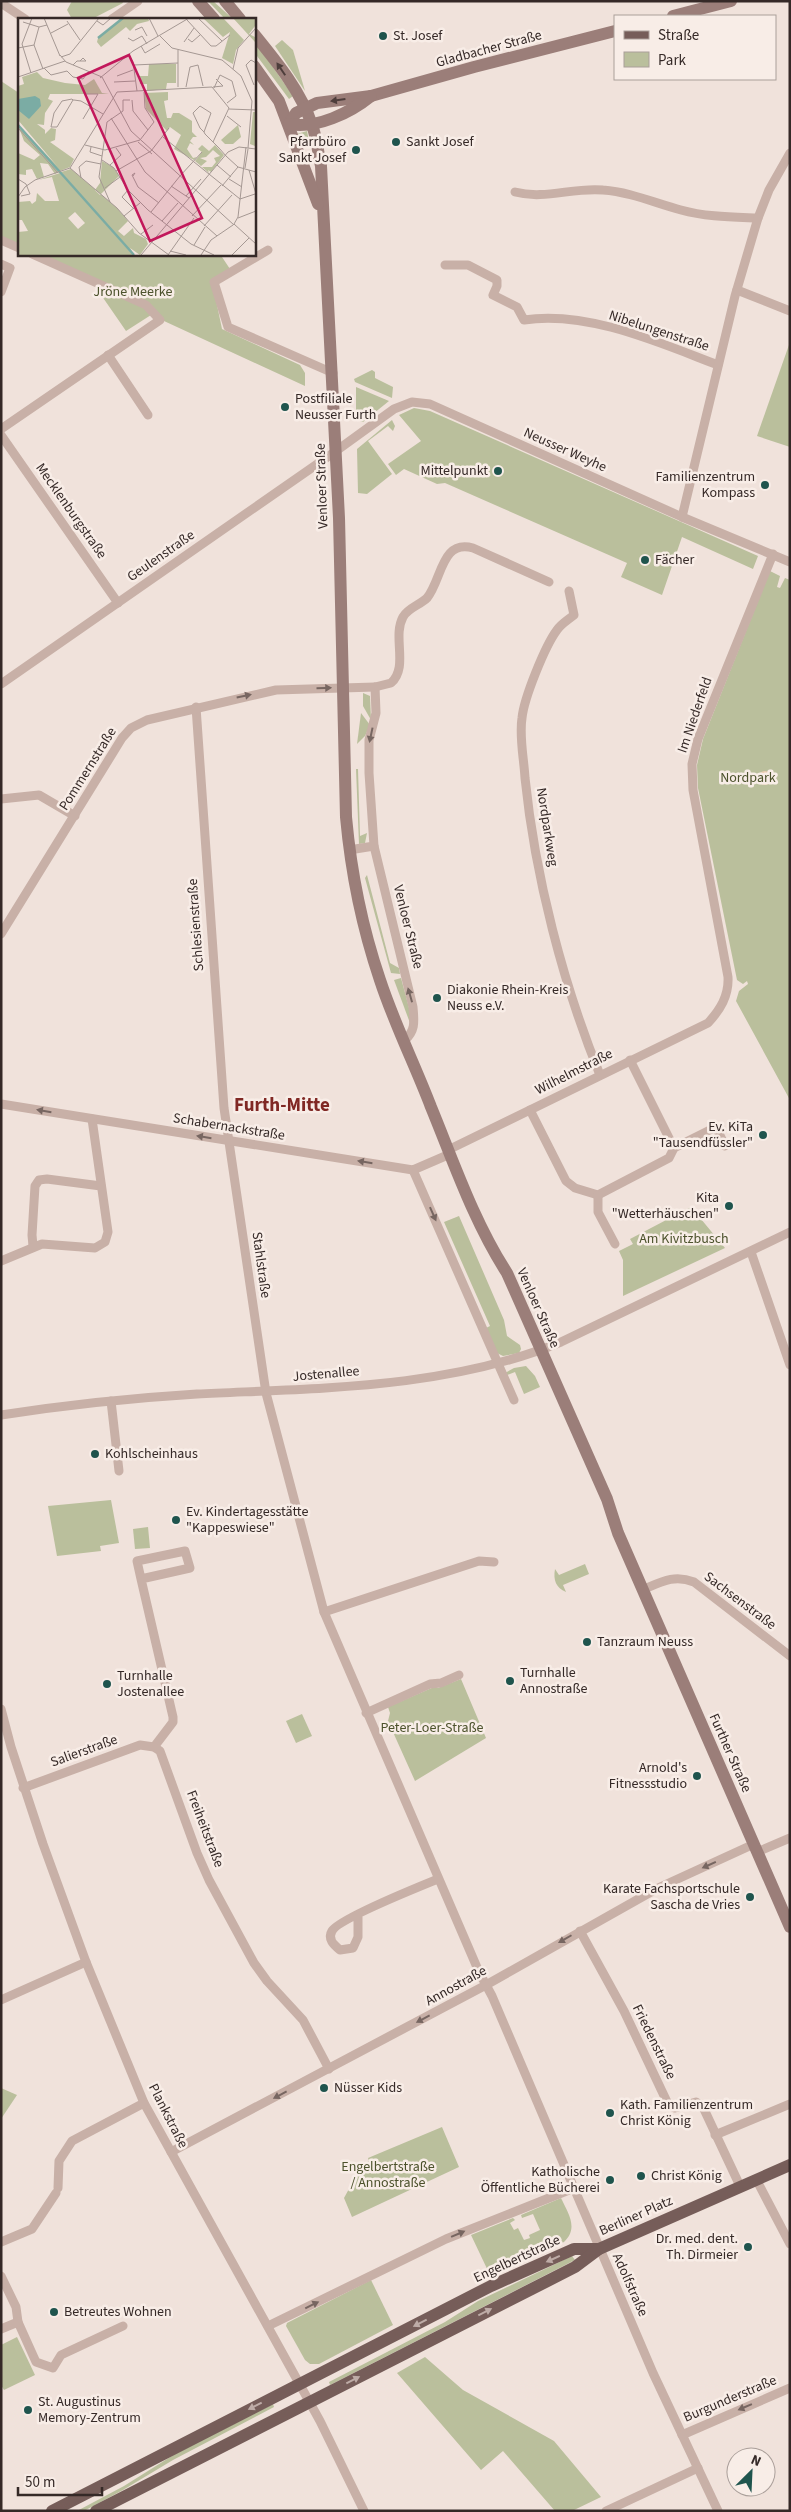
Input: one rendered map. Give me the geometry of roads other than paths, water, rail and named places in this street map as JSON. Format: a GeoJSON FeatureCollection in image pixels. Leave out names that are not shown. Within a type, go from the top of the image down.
{"type":"FeatureCollection","features":[{"type":"Feature","properties":{"kind":"main road"},"geometry":{"type":"LineString","coordinates":[[198,1],[213,18]]}},
{"type":"Feature","properties":{"kind":"main road"},"geometry":{"type":"LineString","coordinates":[[225,1],[239,18]]}},
{"type":"Feature","properties":{"kind":"main road"},"geometry":{"type":"LineString","coordinates":[[677,15],[731,1]]}},
{"type":"Feature","properties":{"kind":"main road","name":"Gladbacher Straße"},"geometry":{"type":"LineString","coordinates":[[289,124],[296,113],[317,103],[371,96],[474,67],[614,31]]}},
{"type":"Feature","properties":{"kind":"main road","name":"Venloer Straße"},"geometry":{"type":"LineString","coordinates":[[255,35],[275,60],[305,108],[312,124],[320,166],[333,373],[344,687],[346,817],[349,850],[359,906],[380,982],[449,1152],[492,1249],[507,1273],[607,1499],[618,1534],[642,1590]]}},
{"type":"Feature","properties":{"kind":"main road","name":"Venloer Straße"},"geometry":{"type":"LineString","coordinates":[[255,67],[279,101],[324,223]]}},
{"type":"Feature","properties":{"kind":"main road","name":"Gladbacher Straße"},"geometry":{"type":"LineString","coordinates":[[312,124],[355,108],[371,96]]}},
{"type":"Feature","properties":{"kind":"main road"},"geometry":{"type":"LineString","coordinates":[[289,124],[312,124]]}},
{"type":"Feature","properties":{"kind":"main road","name":"Further Straße"},"geometry":{"type":"LineString","coordinates":[[642,1590],[790,1927]]}},
{"type":"Feature","properties":{"kind":"main road","name":"Berliner Platz"},"geometry":{"type":"LineString","coordinates":[[599,2249],[790,2165]]}},
{"type":"Feature","properties":{"kind":"main road","name":"Engelbertstraße"},"geometry":{"type":"LineString","coordinates":[[52,2511],[491,2286],[574,2249],[599,2249]]}},
{"type":"Feature","properties":{"kind":"main road"},"geometry":{"type":"LineString","coordinates":[[96,2511],[575,2267],[599,2249]]}},
{"type":"Feature","properties":{"kind":"street"},"geometry":{"type":"LineString","coordinates":[[113,18],[138,1]]}},
{"type":"Feature","properties":{"kind":"street"},"geometry":{"type":"LineString","coordinates":[[1,3],[24,18]]}},
{"type":"Feature","properties":{"kind":"street","name":"Nibelungenstraße"},"geometry":{"type":"LineString","coordinates":[[682,517],[737,290],[758,218],[769,190],[790,152]]}},
{"type":"Feature","properties":{"kind":"street"},"geometry":{"type":"LineString","coordinates":[[515,192],[538,196],[602,190],[632,194],[700,214],[758,218]]}},
{"type":"Feature","properties":{"kind":"street"},"geometry":{"type":"LineString","coordinates":[[1,240],[18,248]]}},
{"type":"Feature","properties":{"kind":"street"},"geometry":{"type":"LineString","coordinates":[[268,250],[214,282],[228,326],[333,373]]}},
{"type":"Feature","properties":{"kind":"street"},"geometry":{"type":"LineString","coordinates":[[1,429],[160,320],[146,305],[34,255]]}},
{"type":"Feature","properties":{"kind":"street"},"geometry":{"type":"LineString","coordinates":[[1,264],[10,268],[1,292]]}},
{"type":"Feature","properties":{"kind":"street","name":"Nibelungenstraße"},"geometry":{"type":"LineString","coordinates":[[445,265],[468,265],[497,280],[498,286],[494,295],[517,307],[524,320],[542,317],[557,318],[607,327],[646,338],[718,365]]}},
{"type":"Feature","properties":{"kind":"street"},"geometry":{"type":"LineString","coordinates":[[737,290],[790,311]]}},
{"type":"Feature","properties":{"kind":"street"},"geometry":{"type":"LineString","coordinates":[[108,355],[148,415]]}},
{"type":"Feature","properties":{"kind":"street","name":"Neusser Weyhe"},"geometry":{"type":"LineString","coordinates":[[336,452],[394,409],[402,405],[421,402],[430,404],[682,517],[790,562]]}},
{"type":"Feature","properties":{"kind":"street","name":"Mecklenburgstraße"},"geometry":{"type":"LineString","coordinates":[[1,435],[118,603]]}},
{"type":"Feature","properties":{"kind":"street","name":"Geulenstraße"},"geometry":{"type":"LineString","coordinates":[[1,684],[336,452]]}},
{"type":"Feature","properties":{"kind":"street"},"geometry":{"type":"LineString","coordinates":[[344,687],[375,686],[391,683],[397,678],[403,617],[429,595],[448,553],[453,549],[460,547],[473,548],[548,582]]}},
{"type":"Feature","properties":{"kind":"street","name":"Im Niederfeld"},"geometry":{"type":"LineString","coordinates":[[728,980],[693,790],[692,764],[698,739],[773,554]]}},
{"type":"Feature","properties":{"kind":"street","name":"Nordparkweg"},"geometry":{"type":"LineString","coordinates":[[569,591],[574,615],[556,631],[526,695],[522,718],[522,740],[530,821],[539,871],[583,1034],[600,1075]]}},
{"type":"Feature","properties":{"kind":"street","name":"Venloer Straße"},"geometry":{"type":"LineString","coordinates":[[375,686],[376,713],[369,740],[374,846],[413,1007],[415,1023],[412,1033],[405,1040]]}},
{"type":"Feature","properties":{"kind":"street","name":"Pommernstraße"},"geometry":{"type":"LineString","coordinates":[[1,934],[126,732],[147,720],[276,690],[344,687]]}},
{"type":"Feature","properties":{"kind":"street","name":"Schlesienstraße"},"geometry":{"type":"LineString","coordinates":[[196,708],[218,1031],[228,1141]]}},
{"type":"Feature","properties":{"kind":"street"},"geometry":{"type":"LineString","coordinates":[[1,799],[39,795],[75,816]]}},
{"type":"Feature","properties":{"kind":"street"},"geometry":{"type":"LineString","coordinates":[[349,850],[374,846]]}},
{"type":"Feature","properties":{"kind":"street","name":"Wilhelmstraße"},"geometry":{"type":"LineString","coordinates":[[449,1152],[630,1060],[708,1023],[722,1006],[728,980]]}},
{"type":"Feature","properties":{"kind":"street","name":"Wilhelmstraße"},"geometry":{"type":"LineString","coordinates":[[630,1060],[674,1148]]}},
{"type":"Feature","properties":{"kind":"street","name":"Schabernackstraße"},"geometry":{"type":"LineString","coordinates":[[1,1104],[413,1170]]}},
{"type":"Feature","properties":{"kind":"street","name":"Wilhelmstraße"},"geometry":{"type":"LineString","coordinates":[[530,1110],[566,1181],[574,1188],[598,1195]]}},
{"type":"Feature","properties":{"kind":"street"},"geometry":{"type":"LineString","coordinates":[[1,1261],[33,1246],[42,1244],[95,1248],[105,1242],[108,1232],[92,1119]]}},
{"type":"Feature","properties":{"kind":"street"},"geometry":{"type":"LineString","coordinates":[[615,1244],[598,1212],[598,1195],[669,1158],[674,1148],[716,1127],[725,1146]]}},
{"type":"Feature","properties":{"kind":"street","name":"Stahlstraße"},"geometry":{"type":"LineString","coordinates":[[228,1141],[266,1393]]}},
{"type":"Feature","properties":{"kind":"street"},"geometry":{"type":"LineString","coordinates":[[449,1152],[413,1170],[514,1400]]}},
{"type":"Feature","properties":{"kind":"street"},"geometry":{"type":"LineString","coordinates":[[33,1246],[35,1186],[40,1180],[47,1179],[101,1186]]}},
{"type":"Feature","properties":{"kind":"street"},"geometry":{"type":"LineString","coordinates":[[540,1350],[790,1232]]}},
{"type":"Feature","properties":{"kind":"street"},"geometry":{"type":"LineString","coordinates":[[751,1252],[790,1365]]}},
{"type":"Feature","properties":{"kind":"street","name":"Jostenallee"},"geometry":{"type":"LineString","coordinates":[[1,1415],[111,1401],[198,1394],[266,1393],[359,1386],[426,1376],[498,1362],[540,1350]]}},
{"type":"Feature","properties":{"kind":"street"},"geometry":{"type":"LineString","coordinates":[[266,1393],[324,1612],[366,1713],[486,1986]]}},
{"type":"Feature","properties":{"kind":"street"},"geometry":{"type":"LineString","coordinates":[[111,1401],[119,1471]]}},
{"type":"Feature","properties":{"kind":"street"},"geometry":{"type":"LineString","coordinates":[[140,1579],[190,1568],[185,1551],[136,1561],[140,1579],[173,1717],[173,1722],[154,1747]]}},
{"type":"Feature","properties":{"kind":"street"},"geometry":{"type":"LineString","coordinates":[[324,1612],[479,1561],[494,1562]]}},
{"type":"Feature","properties":{"kind":"street","name":"Sachsenstraße"},"geometry":{"type":"LineString","coordinates":[[642,1590],[670,1578],[694,1582],[790,1656]]}},
{"type":"Feature","properties":{"kind":"street"},"geometry":{"type":"LineString","coordinates":[[366,1713],[430,1684],[441,1683],[459,1676]]}},
{"type":"Feature","properties":{"kind":"street","name":"Plankstraße"},"geometry":{"type":"LineString","coordinates":[[1,1709],[3,1727],[23,1788],[86,1962],[144,2103],[309,2402],[364,2511]]}},
{"type":"Feature","properties":{"kind":"street","name":"Salierstraße"},"geometry":{"type":"LineString","coordinates":[[23,1788],[140,1745],[154,1747]]}},
{"type":"Feature","properties":{"kind":"street","name":"Freiheitstraße"},"geometry":{"type":"LineString","coordinates":[[154,1747],[163,1756],[197,1854],[235,1928],[267,1981],[303,2020],[330,2069]]}},
{"type":"Feature","properties":{"kind":"street","name":"Annostraße"},"geometry":{"type":"LineString","coordinates":[[171,2152],[486,1986],[658,1888],[755,1848],[790,1838]]}},
{"type":"Feature","properties":{"kind":"street"},"geometry":{"type":"LineString","coordinates":[[358,1915],[438,1879]]}},
{"type":"Feature","properties":{"kind":"street","name":"Friedenstraße"},"geometry":{"type":"LineString","coordinates":[[580,1931],[624,2011],[668,2104],[675,2108],[692,2103],[700,2104],[715,2135]]}},
{"type":"Feature","properties":{"kind":"street"},"geometry":{"type":"LineString","coordinates":[[1,2000],[86,1962]]}},
{"type":"Feature","properties":{"kind":"street","name":"Adolfstraße"},"geometry":{"type":"LineString","coordinates":[[486,1986],[599,2249],[718,2511]]}},
{"type":"Feature","properties":{"kind":"street"},"geometry":{"type":"LineString","coordinates":[[1,2242],[32,2229],[57,2191],[59,2161],[72,2141],[144,2103]]}},
{"type":"Feature","properties":{"kind":"street"},"geometry":{"type":"LineString","coordinates":[[740,2186],[715,2135],[790,2104]]}},
{"type":"Feature","properties":{"kind":"street"},"geometry":{"type":"LineString","coordinates":[[756,2179],[790,2244]]}},
{"type":"Feature","properties":{"kind":"street"},"geometry":{"type":"LineString","coordinates":[[268,2326],[446,2239],[574,2188]]}},
{"type":"Feature","properties":{"kind":"street"},"geometry":{"type":"LineString","coordinates":[[1,2276],[16,2307],[18,2322],[36,2362],[53,2368],[61,2354],[123,2326]]}},
{"type":"Feature","properties":{"kind":"street"},"geometry":{"type":"LineString","coordinates":[[1,2329],[18,2322]]}},
{"type":"Feature","properties":{"kind":"street","name":"Burgunderstraße"},"geometry":{"type":"LineString","coordinates":[[682,2434],[790,2388]]}},
{"type":"Feature","properties":{"kind":"street"},"geometry":{"type":"LineString","coordinates":[[606,2511],[698,2468]]}},
{"type":"Feature","properties":{"kind":"place","name":"St. Josef"},"geometry":{"type":"Point","coordinates":[383,36]}},
{"type":"Feature","properties":{"kind":"place","name":"Sankt Josef"},"geometry":{"type":"Point","coordinates":[396,142]}},
{"type":"Feature","properties":{"kind":"place","name":"Pfarrbüro Sankt Josef"},"geometry":{"type":"Point","coordinates":[356,150]}},
{"type":"Feature","properties":{"kind":"place","name":"Postfiliale Neusser Furth"},"geometry":{"type":"Point","coordinates":[285,407]}},
{"type":"Feature","properties":{"kind":"place","name":"Mittelpunkt"},"geometry":{"type":"Point","coordinates":[498,471]}},
{"type":"Feature","properties":{"kind":"place","name":"Familienzentrum Kompass"},"geometry":{"type":"Point","coordinates":[765,485]}},
{"type":"Feature","properties":{"kind":"place","name":"Fächer"},"geometry":{"type":"Point","coordinates":[645,560]}},
{"type":"Feature","properties":{"kind":"place","name":"Diakonie Rhein-Kreis Neuss e.V."},"geometry":{"type":"Point","coordinates":[437,998]}},
{"type":"Feature","properties":{"kind":"place","name":"Ev. KiTa \"Tausendfüssler\""},"geometry":{"type":"Point","coordinates":[763,1135]}},
{"type":"Feature","properties":{"kind":"place","name":"Kita \"Wetterhäuschen\""},"geometry":{"type":"Point","coordinates":[729,1206]}},
{"type":"Feature","properties":{"kind":"place","name":"Kohlscheinhaus"},"geometry":{"type":"Point","coordinates":[95,1454]}},
{"type":"Feature","properties":{"kind":"place","name":"Ev. Kindertagesstätte \"Kappeswiese\""},"geometry":{"type":"Point","coordinates":[176,1520]}},
{"type":"Feature","properties":{"kind":"place","name":"Tanzraum Neuss"},"geometry":{"type":"Point","coordinates":[587,1642]}},
{"type":"Feature","properties":{"kind":"place","name":"Turnhalle Annostraße"},"geometry":{"type":"Point","coordinates":[510,1681]}},
{"type":"Feature","properties":{"kind":"place","name":"Turnhalle Jostenallee"},"geometry":{"type":"Point","coordinates":[107,1684]}},
{"type":"Feature","properties":{"kind":"place","name":"Arnold's Fitnessstudio"},"geometry":{"type":"Point","coordinates":[697,1776]}},
{"type":"Feature","properties":{"kind":"place","name":"Karate Fachsportschule Sascha de Vries"},"geometry":{"type":"Point","coordinates":[750,1897]}},
{"type":"Feature","properties":{"kind":"place","name":"Nüsser Kids"},"geometry":{"type":"Point","coordinates":[324,2088]}},
{"type":"Feature","properties":{"kind":"place","name":"Kath. Familienzentrum Christ König"},"geometry":{"type":"Point","coordinates":[610,2113]}},
{"type":"Feature","properties":{"kind":"place","name":"Christ König"},"geometry":{"type":"Point","coordinates":[641,2176]}},
{"type":"Feature","properties":{"kind":"place","name":"Katholische Öffentliche Bücherei"},"geometry":{"type":"Point","coordinates":[610,2180]}},
{"type":"Feature","properties":{"kind":"place","name":"Dr. med. dent. Th. Dirmeier"},"geometry":{"type":"Point","coordinates":[748,2247]}},
{"type":"Feature","properties":{"kind":"place","name":"Betreutes Wohnen"},"geometry":{"type":"Point","coordinates":[54,2312]}},
{"type":"Feature","properties":{"kind":"place","name":"St. Augustinus Memory-Zentrum"},"geometry":{"type":"Point","coordinates":[28,2410]}},
{"type":"Feature","properties":{"kind":"district","name":"Furth-Mitte"},"geometry":{"type":"Point","coordinates":[282,1105]}},
{"type":"Feature","properties":{"kind":"park label","name":"Jröne Meerke"},"geometry":{"type":"Point","coordinates":[133,292]}},
{"type":"Feature","properties":{"kind":"park label","name":"Nordpark"},"geometry":{"type":"Point","coordinates":[748,778]}},
{"type":"Feature","properties":{"kind":"park label","name":"Am Kivitzbusch"},"geometry":{"type":"Point","coordinates":[684,1239]}},
{"type":"Feature","properties":{"kind":"park label","name":"Peter-Loer-Straße"},"geometry":{"type":"Point","coordinates":[432,1728]}},
{"type":"Feature","properties":{"kind":"park label","name":"Engelbertstraße / Annostraße"},"geometry":{"type":"Point","coordinates":[388,2176]}}]}
